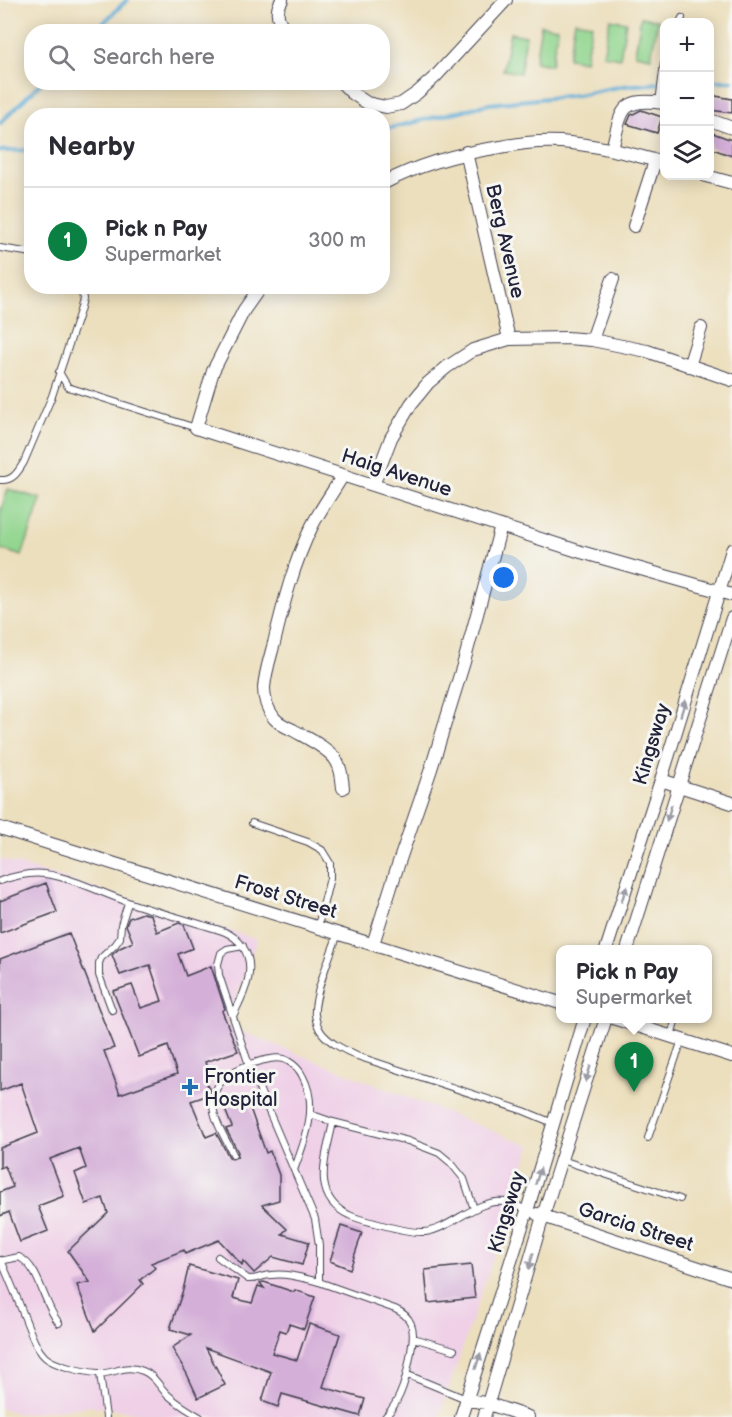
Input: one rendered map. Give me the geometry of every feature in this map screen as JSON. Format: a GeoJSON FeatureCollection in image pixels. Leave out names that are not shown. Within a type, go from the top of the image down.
{"type":"FeatureCollection","features":[{"type":"Feature","properties":{"kind":"street"},"geometry":{"type":"LineString","coordinates":[[349,90],[367,103],[386,107],[401,104],[417,93],[448,63],[506,0]]}},
{"type":"Feature","properties":{"kind":"street"},"geometry":{"type":"LineString","coordinates":[[280,2],[277,14],[280,24]]}},
{"type":"Feature","properties":{"kind":"street"},"geometry":{"type":"LineString","coordinates":[[612,149],[624,109],[636,103],[660,101]]}},
{"type":"Feature","properties":{"kind":"street"},"geometry":{"type":"LineString","coordinates":[[714,121],[732,128]]}},
{"type":"Feature","properties":{"kind":"street"},"geometry":{"type":"LineString","coordinates":[[390,180],[466,152],[538,142],[560,142],[612,149],[660,162],[634,226]]}},
{"type":"Feature","properties":{"kind":"street","name":"Berg Avenue"},"geometry":{"type":"LineString","coordinates":[[466,152],[509,339]]}},
{"type":"Feature","properties":{"kind":"street"},"geometry":{"type":"LineString","coordinates":[[714,178],[732,183]]}},
{"type":"Feature","properties":{"kind":"street"},"geometry":{"type":"LineString","coordinates":[[592,340],[613,279]]}},
{"type":"Feature","properties":{"kind":"street"},"geometry":{"type":"LineString","coordinates":[[196,428],[213,371],[244,310],[255,294]]}},
{"type":"Feature","properties":{"kind":"street"},"geometry":{"type":"LineString","coordinates":[[689,366],[701,328]]}},
{"type":"Feature","properties":{"kind":"street"},"geometry":{"type":"LineString","coordinates":[[373,485],[391,438],[411,404],[428,383],[473,350],[509,339],[592,340],[647,351],[732,380]]}},
{"type":"Feature","properties":{"kind":"street","name":"Haig Avenue"},"geometry":{"type":"LineString","coordinates":[[196,428],[581,552],[732,595]]}},
{"type":"Feature","properties":{"kind":"street"},"geometry":{"type":"LineString","coordinates":[[343,475],[312,526],[300,555],[281,612],[264,687],[267,706],[276,720],[336,758],[343,788]]}},
{"type":"Feature","properties":{"kind":"street"},"geometry":{"type":"LineString","coordinates":[[373,944],[396,868],[438,748],[501,526]]}},
{"type":"Feature","properties":{"kind":"street","name":"Kingsway"},"geometry":{"type":"LineString","coordinates":[[608,945],[732,550]]}},
{"type":"Feature","properties":{"kind":"street","name":"Kingsway"},"geometry":{"type":"LineString","coordinates":[[629,945],[732,618]]}},
{"type":"Feature","properties":{"kind":"street"},"geometry":{"type":"LineString","coordinates":[[661,780],[732,802]]}},
{"type":"Feature","properties":{"kind":"street","name":"Frost Street"},"geometry":{"type":"LineString","coordinates":[[0,828],[556,1001]]}},
{"type":"Feature","properties":{"kind":"street","name":"Kingsway"},"geometry":{"type":"LineString","coordinates":[[460,1417],[527,1211],[583,1023]]}},
{"type":"Feature","properties":{"kind":"street","name":"Kingsway"},"geometry":{"type":"LineString","coordinates":[[484,1417],[543,1216],[604,1023]]}},
{"type":"Feature","properties":{"kind":"street"},"geometry":{"type":"LineString","coordinates":[[629,1023],[732,1056]]}},
{"type":"Feature","properties":{"kind":"street","name":"Garcia Street"},"geometry":{"type":"LineString","coordinates":[[527,1211],[732,1279]]}},
{"type":"Feature","properties":{"kind":"street"},"geometry":{"type":"LineString","coordinates":[[466,1399],[528,1417]]}},
{"type":"Feature","properties":{"kind":"lane"},"geometry":{"type":"LineString","coordinates":[[0,248],[24,252]]}},
{"type":"Feature","properties":{"kind":"lane"},"geometry":{"type":"LineString","coordinates":[[0,480],[8,481],[12,478],[24,462],[52,396],[80,311],[82,294]]}},
{"type":"Feature","properties":{"kind":"lane"},"geometry":{"type":"LineString","coordinates":[[52,396],[68,387],[59,372]]}},
{"type":"Feature","properties":{"kind":"lane","name":"Haig Avenue"},"geometry":{"type":"LineString","coordinates":[[68,387],[196,428]]}},
{"type":"Feature","properties":{"kind":"lane"},"geometry":{"type":"LineString","coordinates":[[252,823],[322,849],[330,863],[330,878],[318,926]]}},
{"type":"Feature","properties":{"kind":"lane"},"geometry":{"type":"LineString","coordinates":[[0,882],[19,876],[43,873],[58,876],[128,903],[226,932],[243,946],[249,963],[249,980],[233,1016]]}},
{"type":"Feature","properties":{"kind":"lane"},"geometry":{"type":"LineString","coordinates":[[112,1010],[99,975],[99,963],[120,938],[121,925],[128,903]]}},
{"type":"Feature","properties":{"kind":"lane"},"geometry":{"type":"LineString","coordinates":[[338,933],[315,1014],[321,1031],[327,1038],[357,1056],[524,1111],[553,1123]]}},
{"type":"Feature","properties":{"kind":"lane"},"geometry":{"type":"LineString","coordinates":[[243,946],[227,949],[221,953],[218,958],[219,975],[249,1065],[316,1226],[319,1245],[319,1282]]}},
{"type":"Feature","properties":{"kind":"lane"},"geometry":{"type":"LineString","coordinates":[[648,1138],[676,1038],[676,1023]]}},
{"type":"Feature","properties":{"kind":"lane"},"geometry":{"type":"LineString","coordinates":[[233,1154],[215,1115],[213,1102],[215,1092],[221,1082],[233,1072],[249,1065],[283,1059],[298,1068],[310,1095],[310,1114],[305,1141],[294,1171]]}},
{"type":"Feature","properties":{"kind":"lane"},"geometry":{"type":"LineString","coordinates":[[310,1114],[408,1141],[439,1153],[464,1179],[474,1209]]}},
{"type":"Feature","properties":{"kind":"lane"},"geometry":{"type":"LineString","coordinates":[[333,1122],[323,1179],[329,1197],[336,1207],[349,1216],[395,1228],[423,1232],[443,1227],[474,1209],[491,1204],[511,1203],[527,1211]]}},
{"type":"Feature","properties":{"kind":"lane"},"geometry":{"type":"LineString","coordinates":[[562,1160],[680,1199]]}},
{"type":"Feature","properties":{"kind":"lane"},"geometry":{"type":"LineString","coordinates":[[58,1323],[49,1309],[28,1262],[19,1257],[1,1260],[34,1341],[46,1358],[62,1366],[100,1374],[122,1368],[141,1370],[155,1379],[175,1402],[200,1417]]}},
{"type":"Feature","properties":{"kind":"lane"},"geometry":{"type":"LineString","coordinates":[[218,1257],[248,1279],[281,1275],[319,1282],[403,1313],[411,1322],[413,1338],[408,1375],[395,1406],[385,1417]]}},
{"type":"Feature","properties":{"kind":"lane"},"geometry":{"type":"LineString","coordinates":[[413,1338],[454,1350]]}},
{"type":"Feature","properties":{"kind":"lane"},"geometry":{"type":"LineString","coordinates":[[100,1374],[106,1417]]}},
{"type":"Feature","properties":{"kind":"lane"},"geometry":{"type":"LineString","coordinates":[[408,1375],[466,1399]]}},
{"type":"Feature","properties":{"kind":"shaded area","name":"Frontier Hospital"},"geometry":{"type":"Polygon","coordinates":[[[0,859],[257,939],[234,1003],[226,1017],[230,1027],[531,1146],[439,1417],[166,1417],[92,1406],[19,1414],[0,1408],[0,859]]]}},
{"type":"Feature","properties":{"kind":"green space"},"geometry":{"type":"Polygon","coordinates":[[[641,17],[658,20],[651,57],[635,54],[641,17]]]}},
{"type":"Feature","properties":{"kind":"green space"},"geometry":{"type":"Polygon","coordinates":[[[610,19],[626,22],[620,58],[603,55],[610,19]]]}},
{"type":"Feature","properties":{"kind":"green space"},"geometry":{"type":"Polygon","coordinates":[[[575,21],[592,24],[585,61],[568,58],[575,21]]]}},
{"type":"Feature","properties":{"kind":"green space"},"geometry":{"type":"Polygon","coordinates":[[[541,25],[558,28],[551,65],[535,62],[541,25]]]}},
{"type":"Feature","properties":{"kind":"green space"},"geometry":{"type":"Polygon","coordinates":[[[510,33],[526,36],[520,73],[503,70],[510,33]]]}},
{"type":"Feature","properties":{"kind":"green space"},"geometry":{"type":"Polygon","coordinates":[[[8,489],[41,499],[22,556],[0,549],[0,513],[8,489]]]}},
{"type":"Feature","properties":{"kind":"building"},"geometry":{"type":"Polygon","coordinates":[[[714,96],[732,99],[732,113],[714,111],[714,96]]]}},
{"type":"Feature","properties":{"kind":"building"},"geometry":{"type":"Polygon","coordinates":[[[641,110],[660,116],[657,133],[627,124],[631,115],[641,110]]]}},
{"type":"Feature","properties":{"kind":"building"},"geometry":{"type":"Polygon","coordinates":[[[714,133],[732,140],[732,156],[714,149],[714,133]]]}},
{"type":"Feature","properties":{"kind":"building"},"geometry":{"type":"Polygon","coordinates":[[[46,883],[57,912],[0,933],[0,901],[46,883]]]}},
{"type":"Feature","properties":{"kind":"building"},"geometry":{"type":"Polygon","coordinates":[[[143,913],[151,915],[157,932],[179,923],[184,925],[193,948],[178,954],[186,976],[211,966],[225,1009],[222,1011],[238,1051],[205,1062],[210,1077],[205,1079],[210,1091],[209,1095],[191,1101],[206,1137],[216,1133],[229,1157],[232,1159],[237,1157],[238,1152],[226,1129],[232,1127],[224,1107],[247,1100],[266,1153],[270,1151],[279,1175],[279,1200],[262,1205],[287,1229],[282,1234],[309,1242],[302,1265],[273,1257],[254,1273],[243,1261],[242,1265],[219,1240],[185,1254],[184,1250],[151,1263],[155,1268],[140,1280],[143,1284],[95,1331],[77,1285],[90,1282],[68,1251],[108,1213],[103,1198],[86,1204],[75,1173],[86,1168],[79,1148],[50,1159],[64,1196],[38,1206],[48,1231],[20,1242],[9,1212],[0,1216],[0,1192],[13,1187],[5,1166],[0,1168],[0,1148],[38,1133],[21,1083],[0,1091],[0,959],[69,933],[114,1048],[104,1051],[120,1094],[177,1074],[168,1046],[139,1057],[113,991],[132,985],[141,1008],[162,1001],[150,965],[120,975],[112,955],[133,942],[126,925],[129,918],[143,913]]]}},
{"type":"Feature","properties":{"kind":"building"},"geometry":{"type":"Polygon","coordinates":[[[341,1226],[362,1233],[350,1269],[330,1261],[341,1226]]]}},
{"type":"Feature","properties":{"kind":"building"},"geometry":{"type":"Polygon","coordinates":[[[471,1265],[475,1298],[428,1303],[425,1270],[471,1265]]]}},
{"type":"Feature","properties":{"kind":"building"},"geometry":{"type":"Polygon","coordinates":[[[189,1266],[238,1280],[233,1298],[252,1303],[258,1286],[264,1288],[260,1283],[264,1282],[315,1297],[304,1329],[289,1324],[286,1332],[280,1330],[272,1353],[297,1360],[309,1324],[340,1334],[323,1387],[365,1399],[360,1416],[282,1394],[278,1407],[262,1401],[271,1372],[206,1348],[225,1385],[198,1398],[172,1348],[191,1335],[170,1329],[189,1266]]]}},
{"type":"Feature","properties":{"kind":"waterway"},"geometry":{"type":"LineString","coordinates":[[102,24],[127,0]]}},
{"type":"Feature","properties":{"kind":"waterway"},"geometry":{"type":"LineString","coordinates":[[714,81],[732,81]]}},
{"type":"Feature","properties":{"kind":"waterway"},"geometry":{"type":"LineString","coordinates":[[390,128],[489,104],[660,83]]}},
{"type":"Feature","properties":{"kind":"waterway"},"geometry":{"type":"LineString","coordinates":[[0,123],[34,90]]}},
{"type":"Feature","properties":{"kind":"waterway"},"geometry":{"type":"LineString","coordinates":[[0,151],[24,150]]}},
{"type":"Feature","properties":{"kind":"place","name":"Frontier Hospital"},"geometry":{"type":"Point","coordinates":[190,1087]}},
{"type":"Feature","properties":{"kind":"place","name":"Pick n Pay"},"geometry":{"type":"Point","coordinates":[634,1092]}}]}
